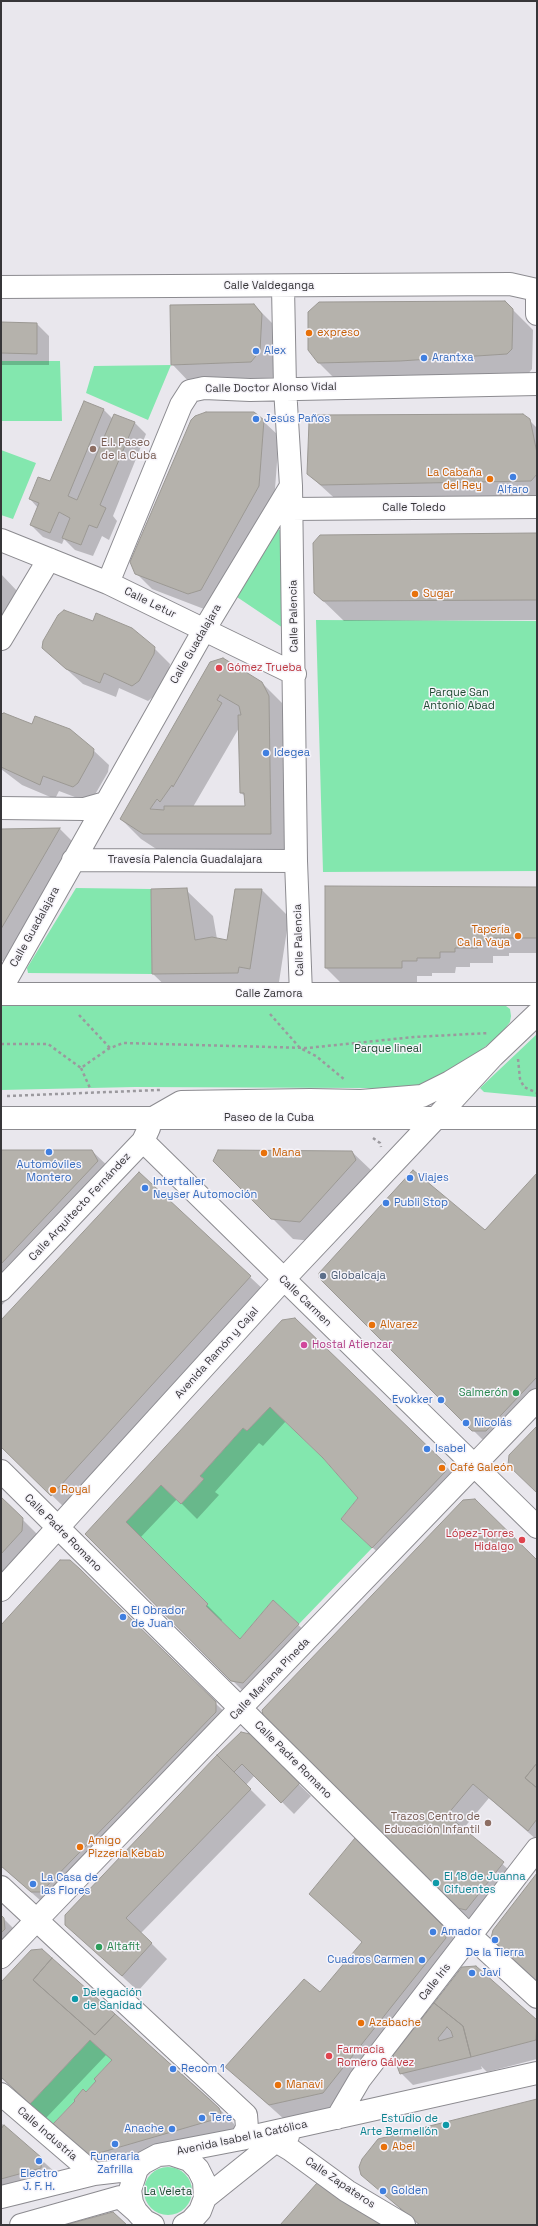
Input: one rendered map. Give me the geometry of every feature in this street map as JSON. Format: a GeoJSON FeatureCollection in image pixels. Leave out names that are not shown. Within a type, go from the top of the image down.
{"type":"FeatureCollection","features":[{"type":"Feature","properties":{"kind":"street","name":"Calle Valdeganga"},"geometry":{"type":"LineString","coordinates":[[1,287],[510,284],[537,290]]}},
{"type":"Feature","properties":{"kind":"street","name":"Calle Palencia"},"geometry":{"type":"LineString","coordinates":[[283,286],[285,388],[291,486],[295,674],[296,860],[301,994]]}},
{"type":"Feature","properties":{"kind":"street"},"geometry":{"type":"LineString","coordinates":[[537,290],[537,314]]}},
{"type":"Feature","properties":{"kind":"street","name":"Calle Doctor Alonso Vidal"},"geometry":{"type":"LineString","coordinates":[[108,583],[180,405],[190,391],[204,388],[250,390],[285,388],[537,384]]}},
{"type":"Feature","properties":{"kind":"street","name":"Calle Guadalajara"},"geometry":{"type":"LineString","coordinates":[[1,989],[204,630],[291,486]]}},
{"type":"Feature","properties":{"kind":"street","name":"Calle Toledo"},"geometry":{"type":"LineString","coordinates":[[291,509],[537,507]]}},
{"type":"Feature","properties":{"kind":"street","name":"Calle Letur"},"geometry":{"type":"LineString","coordinates":[[1,540],[108,583],[295,674]]}},
{"type":"Feature","properties":{"kind":"street"},"geometry":{"type":"LineString","coordinates":[[1,639],[49,559]]}},
{"type":"Feature","properties":{"kind":"street"},"geometry":{"type":"LineString","coordinates":[[1,808],[84,809],[105,803]]}},
{"type":"Feature","properties":{"kind":"street","name":"Travesía Palencia Guadalajara"},"geometry":{"type":"LineString","coordinates":[[73,860],[296,860]]}},
{"type":"Feature","properties":{"kind":"street","name":"Calle Zamora"},"geometry":{"type":"LineString","coordinates":[[1,994],[537,994]]}},
{"type":"Feature","properties":{"kind":"street"},"geometry":{"type":"LineString","coordinates":[[150,1119],[181,1102],[361,1101],[422,1096],[450,1082],[493,1056],[537,1014]]}},
{"type":"Feature","properties":{"kind":"street","name":"Avenida Ramón y Cajal"},"geometry":{"type":"LineString","coordinates":[[1,1590],[283,1280],[493,1056]]}},
{"type":"Feature","properties":{"kind":"street","name":"Paseo de la Cuba"},"geometry":{"type":"LineString","coordinates":[[1,1118],[537,1118]]}},
{"type":"Feature","properties":{"kind":"street","name":"Calle Arquitecto Fernández"},"geometry":{"type":"LineString","coordinates":[[1,1290],[143,1141],[149,1131],[150,1119]]}},
{"type":"Feature","properties":{"kind":"street","name":"Calle Carmen"},"geometry":{"type":"LineString","coordinates":[[143,1141],[283,1280],[537,1527]]}},
{"type":"Feature","properties":{"kind":"street","name":"Calle Mariana Pineda"},"geometry":{"type":"LineString","coordinates":[[1,1957],[36,1918],[242,1709],[537,1400]]}},
{"type":"Feature","properties":{"kind":"street","name":"Calle Padre Romano"},"geometry":{"type":"LineString","coordinates":[[1,1471],[472,1936],[537,1996]]}},
{"type":"Feature","properties":{"kind":"street","name":"Calle Iris"},"geometry":{"type":"LineString","coordinates":[[332,2119],[360,2078],[472,1936],[537,1849]]}},
{"type":"Feature","properties":{"kind":"street"},"geometry":{"type":"LineString","coordinates":[[1,1887],[246,2114],[246,2128],[242,2139]]}},
{"type":"Feature","properties":{"kind":"street","name":"Avenida Isabel la Católica"},"geometry":{"type":"LineString","coordinates":[[158,2155],[242,2139],[537,2072]]}},
{"type":"Feature","properties":{"kind":"street","name":"Calle Industria"},"geometry":{"type":"LineString","coordinates":[[1,2094],[94,2174]]}},
{"type":"Feature","properties":{"kind":"street","name":"Avenida Isabel la Católica"},"geometry":{"type":"LineString","coordinates":[[205,2198],[276,2141],[332,2119]]}},
{"type":"Feature","properties":{"kind":"street","name":"Calle Zapateros"},"geometry":{"type":"LineString","coordinates":[[276,2141],[291,2150],[347,2191],[404,2225]]}},
{"type":"Feature","properties":{"kind":"street"},"geometry":{"type":"LineString","coordinates":[[1,2197],[94,2174],[137,2169],[158,2155],[171,2154],[189,2160],[198,2170],[204,2181],[205,2198],[200,2211],[191,2221],[184,2225]]}},
{"type":"Feature","properties":{"kind":"street"},"geometry":{"type":"LineString","coordinates":[[136,2212],[132,2203],[130,2190],[137,2169]]}},
{"type":"Feature","properties":{"kind":"street"},"geometry":{"type":"LineString","coordinates":[[21,2225],[120,2197],[145,2221],[153,2225]]}},
{"type":"Feature","properties":{"kind":"path"},"geometry":{"type":"LineString","coordinates":[[264,1008],[300,1048],[316,1056],[348,1083]]}},
{"type":"Feature","properties":{"kind":"path"},"geometry":{"type":"LineString","coordinates":[[76,1011],[110,1048]]}},
{"type":"Feature","properties":{"kind":"path"},"geometry":{"type":"LineString","coordinates":[[81,1068],[110,1048],[123,1043],[300,1048],[414,1037],[484,1032],[492,1034]]}},
{"type":"Feature","properties":{"kind":"path"},"geometry":{"type":"LineString","coordinates":[[1,1044],[48,1044],[81,1068],[90,1088]]}},
{"type":"Feature","properties":{"kind":"green space"},"geometry":{"type":"Polygon","coordinates":[[[1,361],[60,361],[62,421],[1,421],[1,361]]]}},
{"type":"Feature","properties":{"kind":"green space"},"geometry":{"type":"Polygon","coordinates":[[[171,365],[148,420],[86,393],[94,366],[171,365]]]}},
{"type":"Feature","properties":{"kind":"green space"},"geometry":{"type":"Polygon","coordinates":[[[1,450],[36,463],[13,519],[1,515],[1,450]]]}},
{"type":"Feature","properties":{"kind":"green space"},"geometry":{"type":"Polygon","coordinates":[[[278,529],[283,532],[283,628],[237,597],[278,529]]]}},
{"type":"Feature","properties":{"kind":"green space","name":"Parque San Antonio Abad"},"geometry":{"type":"Polygon","coordinates":[[[316,620],[537,621],[537,871],[323,872],[316,620]]]}},
{"type":"Feature","properties":{"kind":"green space"},"geometry":{"type":"Polygon","coordinates":[[[76,888],[151,889],[152,974],[28,973],[27,968],[76,888]]]}},
{"type":"Feature","properties":{"kind":"green space","name":"Parque lineal"},"geometry":{"type":"Polygon","coordinates":[[[1,1006],[506,1006],[510,1009],[511,1016],[510,1022],[501,1034],[451,1074],[413,1091],[384,1091],[366,1088],[135,1087],[1,1090],[1,1006]]]}},
{"type":"Feature","properties":{"kind":"green space"},"geometry":{"type":"Polygon","coordinates":[[[537,1034],[537,1097],[484,1092],[480,1088],[537,1034]]]}},
{"type":"Feature","properties":{"kind":"green space"},"geometry":{"type":"Polygon","coordinates":[[[270,1407],[323,1458],[358,1498],[341,1519],[372,1548],[299,1624],[273,1600],[240,1639],[206,1606],[126,1522],[161,1485],[181,1504],[204,1479],[200,1476],[243,1428],[247,1431],[270,1407]]]}},
{"type":"Feature","properties":{"kind":"green space"},"geometry":{"type":"Polygon","coordinates":[[[90,2040],[112,2060],[94,2079],[96,2081],[86,2092],[83,2090],[74,2100],[75,2101],[53,2124],[30,2104],[90,2040]]]}},
{"type":"Feature","properties":{"kind":"green space","name":"La Veleta"},"geometry":{"type":"Polygon","coordinates":[[[163,2167],[173,2167],[182,2171],[188,2177],[192,2186],[192,2196],[188,2205],[182,2211],[173,2215],[163,2215],[154,2211],[148,2205],[144,2196],[144,2186],[148,2177],[154,2171],[163,2167]]]}},
{"type":"Feature","properties":{"kind":"building"},"geometry":{"type":"Polygon","coordinates":[[[505,301],[513,309],[512,349],[507,354],[400,361],[318,363],[308,350],[308,312],[319,302],[505,301]]]}},
{"type":"Feature","properties":{"kind":"building"},"geometry":{"type":"Polygon","coordinates":[[[254,304],[262,314],[260,351],[251,362],[171,365],[170,305],[254,304]]]}},
{"type":"Feature","properties":{"kind":"building"},"geometry":{"type":"Polygon","coordinates":[[[1,322],[37,323],[37,354],[1,353],[1,322]]]}},
{"type":"Feature","properties":{"kind":"building"},"geometry":{"type":"Polygon","coordinates":[[[84,401],[104,409],[68,496],[77,500],[114,414],[135,422],[100,505],[106,508],[97,528],[89,525],[81,545],[62,538],[70,518],[59,512],[50,533],[30,525],[39,503],[29,499],[38,477],[50,481],[84,401]]]}},
{"type":"Feature","properties":{"kind":"building"},"geometry":{"type":"Polygon","coordinates":[[[206,412],[254,412],[264,420],[259,486],[201,590],[188,594],[135,574],[130,562],[191,420],[195,416],[206,412]]]}},
{"type":"Feature","properties":{"kind":"building"},"geometry":{"type":"Polygon","coordinates":[[[523,414],[530,419],[537,453],[537,474],[531,481],[321,485],[307,474],[309,422],[317,415],[523,414]]]}},
{"type":"Feature","properties":{"kind":"building"},"geometry":{"type":"Polygon","coordinates":[[[537,533],[537,600],[323,601],[314,593],[313,543],[320,535],[537,533]]]}},
{"type":"Feature","properties":{"kind":"building"},"geometry":{"type":"Polygon","coordinates":[[[64,610],[93,621],[96,613],[132,628],[155,647],[154,654],[139,681],[132,686],[104,673],[100,683],[66,669],[42,648],[43,641],[58,615],[64,610]]]}},
{"type":"Feature","properties":{"kind":"building"},"geometry":{"type":"Polygon","coordinates":[[[223,658],[262,682],[269,696],[271,834],[143,834],[120,819],[210,662],[223,658]],[[220,695],[217,700],[222,703],[173,787],[172,785],[160,802],[157,799],[150,809],[164,810],[164,806],[245,806],[244,793],[240,793],[238,715],[241,715],[239,706],[220,695]]]}},
{"type":"Feature","properties":{"kind":"building"},"geometry":{"type":"Polygon","coordinates":[[[4,713],[32,724],[35,716],[70,729],[94,749],[93,756],[78,783],[73,787],[43,776],[40,785],[1,767],[1,714],[4,713]]]}},
{"type":"Feature","properties":{"kind":"building"},"geometry":{"type":"Polygon","coordinates":[[[60,828],[31,878],[1,929],[1,829],[60,828]]]}},
{"type":"Feature","properties":{"kind":"building"},"geometry":{"type":"Polygon","coordinates":[[[325,886],[537,887],[537,938],[494,938],[494,941],[478,941],[478,948],[455,948],[455,952],[440,952],[440,958],[417,958],[417,961],[402,961],[402,968],[325,968],[325,886]]]}},
{"type":"Feature","properties":{"kind":"building"},"geometry":{"type":"Polygon","coordinates":[[[187,888],[195,940],[212,937],[227,940],[235,889],[262,889],[250,969],[239,967],[238,973],[152,974],[151,889],[187,888]]]}},
{"type":"Feature","properties":{"kind":"building"},"geometry":{"type":"Polygon","coordinates":[[[1,1150],[92,1150],[98,1161],[1,1264],[1,1150]]]}},
{"type":"Feature","properties":{"kind":"building"},"geometry":{"type":"Polygon","coordinates":[[[218,1150],[352,1151],[356,1160],[300,1222],[271,1219],[213,1161],[218,1150]]]}},
{"type":"Feature","properties":{"kind":"building"},"geometry":{"type":"Polygon","coordinates":[[[413,1170],[485,1230],[537,1173],[537,1377],[486,1431],[472,1431],[319,1278],[319,1273],[413,1170]]]}},
{"type":"Feature","properties":{"kind":"building"},"geometry":{"type":"Polygon","coordinates":[[[139,1172],[251,1276],[51,1496],[1,1447],[1,1320],[139,1172]]]}},
{"type":"Feature","properties":{"kind":"building"},"geometry":{"type":"Polygon","coordinates":[[[295,1318],[445,1463],[446,1471],[372,1548],[341,1519],[358,1498],[323,1458],[270,1407],[247,1431],[243,1428],[200,1476],[204,1479],[181,1504],[161,1485],[126,1522],[208,1604],[206,1606],[240,1639],[273,1600],[299,1624],[243,1683],[231,1681],[85,1534],[282,1320],[295,1318]]]}},
{"type":"Feature","properties":{"kind":"building"},"geometry":{"type":"Polygon","coordinates":[[[537,1426],[537,1493],[508,1465],[509,1455],[537,1426]]]}},
{"type":"Feature","properties":{"kind":"building"},"geometry":{"type":"Polygon","coordinates":[[[1,1497],[23,1518],[22,1531],[1,1554],[1,1497]]]}},
{"type":"Feature","properties":{"kind":"building"},"geometry":{"type":"Polygon","coordinates":[[[475,1499],[537,1560],[537,1763],[525,1778],[537,1788],[537,1819],[528,1831],[473,1784],[447,1815],[504,1862],[466,1910],[457,1908],[265,1724],[262,1710],[463,1500],[475,1499]]]}},
{"type":"Feature","properties":{"kind":"building"},"geometry":{"type":"Polygon","coordinates":[[[60,1560],[70,1560],[80,1569],[216,1702],[216,1712],[41,1892],[31,1892],[1,1866],[1,1625],[60,1560]]]}},
{"type":"Feature","properties":{"kind":"building"},"geometry":{"type":"Polygon","coordinates":[[[241,1732],[250,1734],[300,1783],[281,1803],[242,1764],[234,1772],[217,1755],[241,1732]]]}},
{"type":"Feature","properties":{"kind":"building"},"geometry":{"type":"Polygon","coordinates":[[[217,1755],[251,1789],[126,1918],[152,1943],[122,1976],[65,1925],[65,1915],[217,1755]]]}},
{"type":"Feature","properties":{"kind":"building"},"geometry":{"type":"Polygon","coordinates":[[[537,1763],[537,1788],[525,1778],[537,1763]]]}},
{"type":"Feature","properties":{"kind":"building"},"geometry":{"type":"Polygon","coordinates":[[[355,1838],[444,1927],[446,1938],[323,2093],[269,2105],[225,2067],[304,1979],[320,1992],[362,1942],[309,1894],[355,1838]]]}},
{"type":"Feature","properties":{"kind":"building"},"geometry":{"type":"Polygon","coordinates":[[[537,1873],[537,1985],[490,1942],[493,1930],[537,1873]]]}},
{"type":"Feature","properties":{"kind":"building"},"geometry":{"type":"Polygon","coordinates":[[[1,1915],[4,1918],[5,1929],[1,1933],[1,1915]]]}},
{"type":"Feature","properties":{"kind":"building"},"geometry":{"type":"Polygon","coordinates":[[[42,1949],[52,1958],[33,1980],[95,2035],[115,2014],[219,2108],[221,2113],[216,2119],[89,2156],[53,2124],[75,2101],[74,2100],[83,2089],[86,2092],[96,2081],[94,2079],[112,2060],[90,2040],[30,2104],[1,2077],[1,1982],[31,1950],[42,1949]]]}},
{"type":"Feature","properties":{"kind":"building","name":"Delegación de Sanidad"},"geometry":{"type":"Polygon","coordinates":[[[52,1958],[115,2014],[95,2035],[33,1980],[52,1958]]]}},
{"type":"Feature","properties":{"kind":"building"},"geometry":{"type":"Polygon","coordinates":[[[476,1966],[537,2020],[536,2040],[471,2057],[463,2026],[434,2003],[462,1967],[476,1966]]]}},
{"type":"Feature","properties":{"kind":"building"},"geometry":{"type":"Polygon","coordinates":[[[434,2003],[463,2026],[471,2057],[400,2074],[393,2055],[434,2003]],[[447,2027],[438,2038],[439,2041],[453,2037],[451,2031],[447,2027]]]}},
{"type":"Feature","properties":{"kind":"building"},"geometry":{"type":"Polygon","coordinates":[[[537,2099],[537,2225],[420,2225],[361,2175],[359,2167],[362,2159],[378,2139],[537,2099]]]}},
{"type":"Feature","properties":{"kind":"building"},"geometry":{"type":"Polygon","coordinates":[[[4,2125],[42,2158],[41,2168],[1,2179],[1,2129],[4,2125]]]}},
{"type":"Feature","properties":{"kind":"building"},"geometry":{"type":"Polygon","coordinates":[[[317,2183],[341,2197],[388,2225],[280,2225],[317,2183]]]}},
{"type":"Feature","properties":{"kind":"building"},"geometry":{"type":"Polygon","coordinates":[[[113,2212],[127,2225],[65,2225],[113,2212]]]}},
{"type":"Feature","properties":{"kind":"place","name":"expreso"},"geometry":{"type":"Point","coordinates":[309,333]}},
{"type":"Feature","properties":{"kind":"place","name":"Alex"},"geometry":{"type":"Point","coordinates":[256,351]}},
{"type":"Feature","properties":{"kind":"place","name":"Arantxa"},"geometry":{"type":"Point","coordinates":[424,358]}},
{"type":"Feature","properties":{"kind":"place","name":"Jesús Paños"},"geometry":{"type":"Point","coordinates":[256,419]}},
{"type":"Feature","properties":{"kind":"place","name":"E.I. Paseo de la Cuba"},"geometry":{"type":"Point","coordinates":[93,449]}},
{"type":"Feature","properties":{"kind":"place","name":"Alfaro"},"geometry":{"type":"Point","coordinates":[513,477]}},
{"type":"Feature","properties":{"kind":"place","name":"La Cabaña del Rey"},"geometry":{"type":"Point","coordinates":[490,479]}},
{"type":"Feature","properties":{"kind":"place","name":"Sugar"},"geometry":{"type":"Point","coordinates":[415,594]}},
{"type":"Feature","properties":{"kind":"place","name":"Gómez Trueba"},"geometry":{"type":"Point","coordinates":[219,668]}},
{"type":"Feature","properties":{"kind":"place","name":"Idegea"},"geometry":{"type":"Point","coordinates":[266,753]}},
{"type":"Feature","properties":{"kind":"place","name":"Tapería Ca la Yaya"},"geometry":{"type":"Point","coordinates":[518,936]}},
{"type":"Feature","properties":{"kind":"place","name":"Automóviles Montero"},"geometry":{"type":"Point","coordinates":[49,1152]}},
{"type":"Feature","properties":{"kind":"place","name":"Mana"},"geometry":{"type":"Point","coordinates":[264,1153]}},
{"type":"Feature","properties":{"kind":"place","name":"Viajes"},"geometry":{"type":"Point","coordinates":[410,1178]}},
{"type":"Feature","properties":{"kind":"place","name":"Intertaller Neyser Automoción"},"geometry":{"type":"Point","coordinates":[145,1188]}},
{"type":"Feature","properties":{"kind":"place","name":"Publi Stop"},"geometry":{"type":"Point","coordinates":[386,1203]}},
{"type":"Feature","properties":{"kind":"place","name":"Globalcaja"},"geometry":{"type":"Point","coordinates":[323,1276]}},
{"type":"Feature","properties":{"kind":"place","name":"Alvarez"},"geometry":{"type":"Point","coordinates":[372,1325]}},
{"type":"Feature","properties":{"kind":"place","name":"Hostal Atienzar"},"geometry":{"type":"Point","coordinates":[304,1345]}},
{"type":"Feature","properties":{"kind":"place","name":"Salmerón"},"geometry":{"type":"Point","coordinates":[516,1393]}},
{"type":"Feature","properties":{"kind":"place","name":"Evokker"},"geometry":{"type":"Point","coordinates":[441,1400]}},
{"type":"Feature","properties":{"kind":"place","name":"Nicolás"},"geometry":{"type":"Point","coordinates":[466,1423]}},
{"type":"Feature","properties":{"kind":"place","name":"Isabel"},"geometry":{"type":"Point","coordinates":[427,1449]}},
{"type":"Feature","properties":{"kind":"place","name":"Café Galeón"},"geometry":{"type":"Point","coordinates":[442,1468]}},
{"type":"Feature","properties":{"kind":"place","name":"Royal"},"geometry":{"type":"Point","coordinates":[53,1490]}},
{"type":"Feature","properties":{"kind":"place","name":"López-Torres Hidalgo"},"geometry":{"type":"Point","coordinates":[522,1540]}},
{"type":"Feature","properties":{"kind":"place","name":"El Obrador de Juan"},"geometry":{"type":"Point","coordinates":[123,1617]}},
{"type":"Feature","properties":{"kind":"place","name":"Trazos Centro de Educación Infantil"},"geometry":{"type":"Point","coordinates":[488,1823]}},
{"type":"Feature","properties":{"kind":"place","name":"Amigo Pizzería Kebab"},"geometry":{"type":"Point","coordinates":[80,1847]}},
{"type":"Feature","properties":{"kind":"place","name":"El 18 de Juanna Cifuentes"},"geometry":{"type":"Point","coordinates":[436,1883]}},
{"type":"Feature","properties":{"kind":"place","name":"La Casa de las Flores"},"geometry":{"type":"Point","coordinates":[33,1884]}},
{"type":"Feature","properties":{"kind":"place","name":"Amador"},"geometry":{"type":"Point","coordinates":[433,1932]}},
{"type":"Feature","properties":{"kind":"place","name":"De la Tierra"},"geometry":{"type":"Point","coordinates":[495,1940]}},
{"type":"Feature","properties":{"kind":"place","name":"Altafit"},"geometry":{"type":"Point","coordinates":[99,1947]}},
{"type":"Feature","properties":{"kind":"place","name":"Cuadros Carmen"},"geometry":{"type":"Point","coordinates":[422,1960]}},
{"type":"Feature","properties":{"kind":"place","name":"Javi"},"geometry":{"type":"Point","coordinates":[472,1973]}},
{"type":"Feature","properties":{"kind":"place","name":"Delegación de Sanidad"},"geometry":{"type":"Point","coordinates":[75,1999]}},
{"type":"Feature","properties":{"kind":"place","name":"Azabache"},"geometry":{"type":"Point","coordinates":[361,2023]}},
{"type":"Feature","properties":{"kind":"place","name":"Farmacia Romero Gálvez"},"geometry":{"type":"Point","coordinates":[329,2056]}},
{"type":"Feature","properties":{"kind":"place","name":"Recom 1"},"geometry":{"type":"Point","coordinates":[173,2069]}},
{"type":"Feature","properties":{"kind":"place","name":"Manavi"},"geometry":{"type":"Point","coordinates":[278,2085]}},
{"type":"Feature","properties":{"kind":"place","name":"Tere"},"geometry":{"type":"Point","coordinates":[202,2118]}},
{"type":"Feature","properties":{"kind":"place","name":"Estudio de Arte Bermellón"},"geometry":{"type":"Point","coordinates":[446,2125]}},
{"type":"Feature","properties":{"kind":"place","name":"Anache"},"geometry":{"type":"Point","coordinates":[172,2129]}},
{"type":"Feature","properties":{"kind":"place","name":"Funeraria Zafrilla"},"geometry":{"type":"Point","coordinates":[115,2144]}},
{"type":"Feature","properties":{"kind":"place","name":"Abel"},"geometry":{"type":"Point","coordinates":[384,2147]}},
{"type":"Feature","properties":{"kind":"place","name":"Electro J. F. H."},"geometry":{"type":"Point","coordinates":[39,2161]}},
{"type":"Feature","properties":{"kind":"place","name":"Golden"},"geometry":{"type":"Point","coordinates":[383,2191]}}]}
